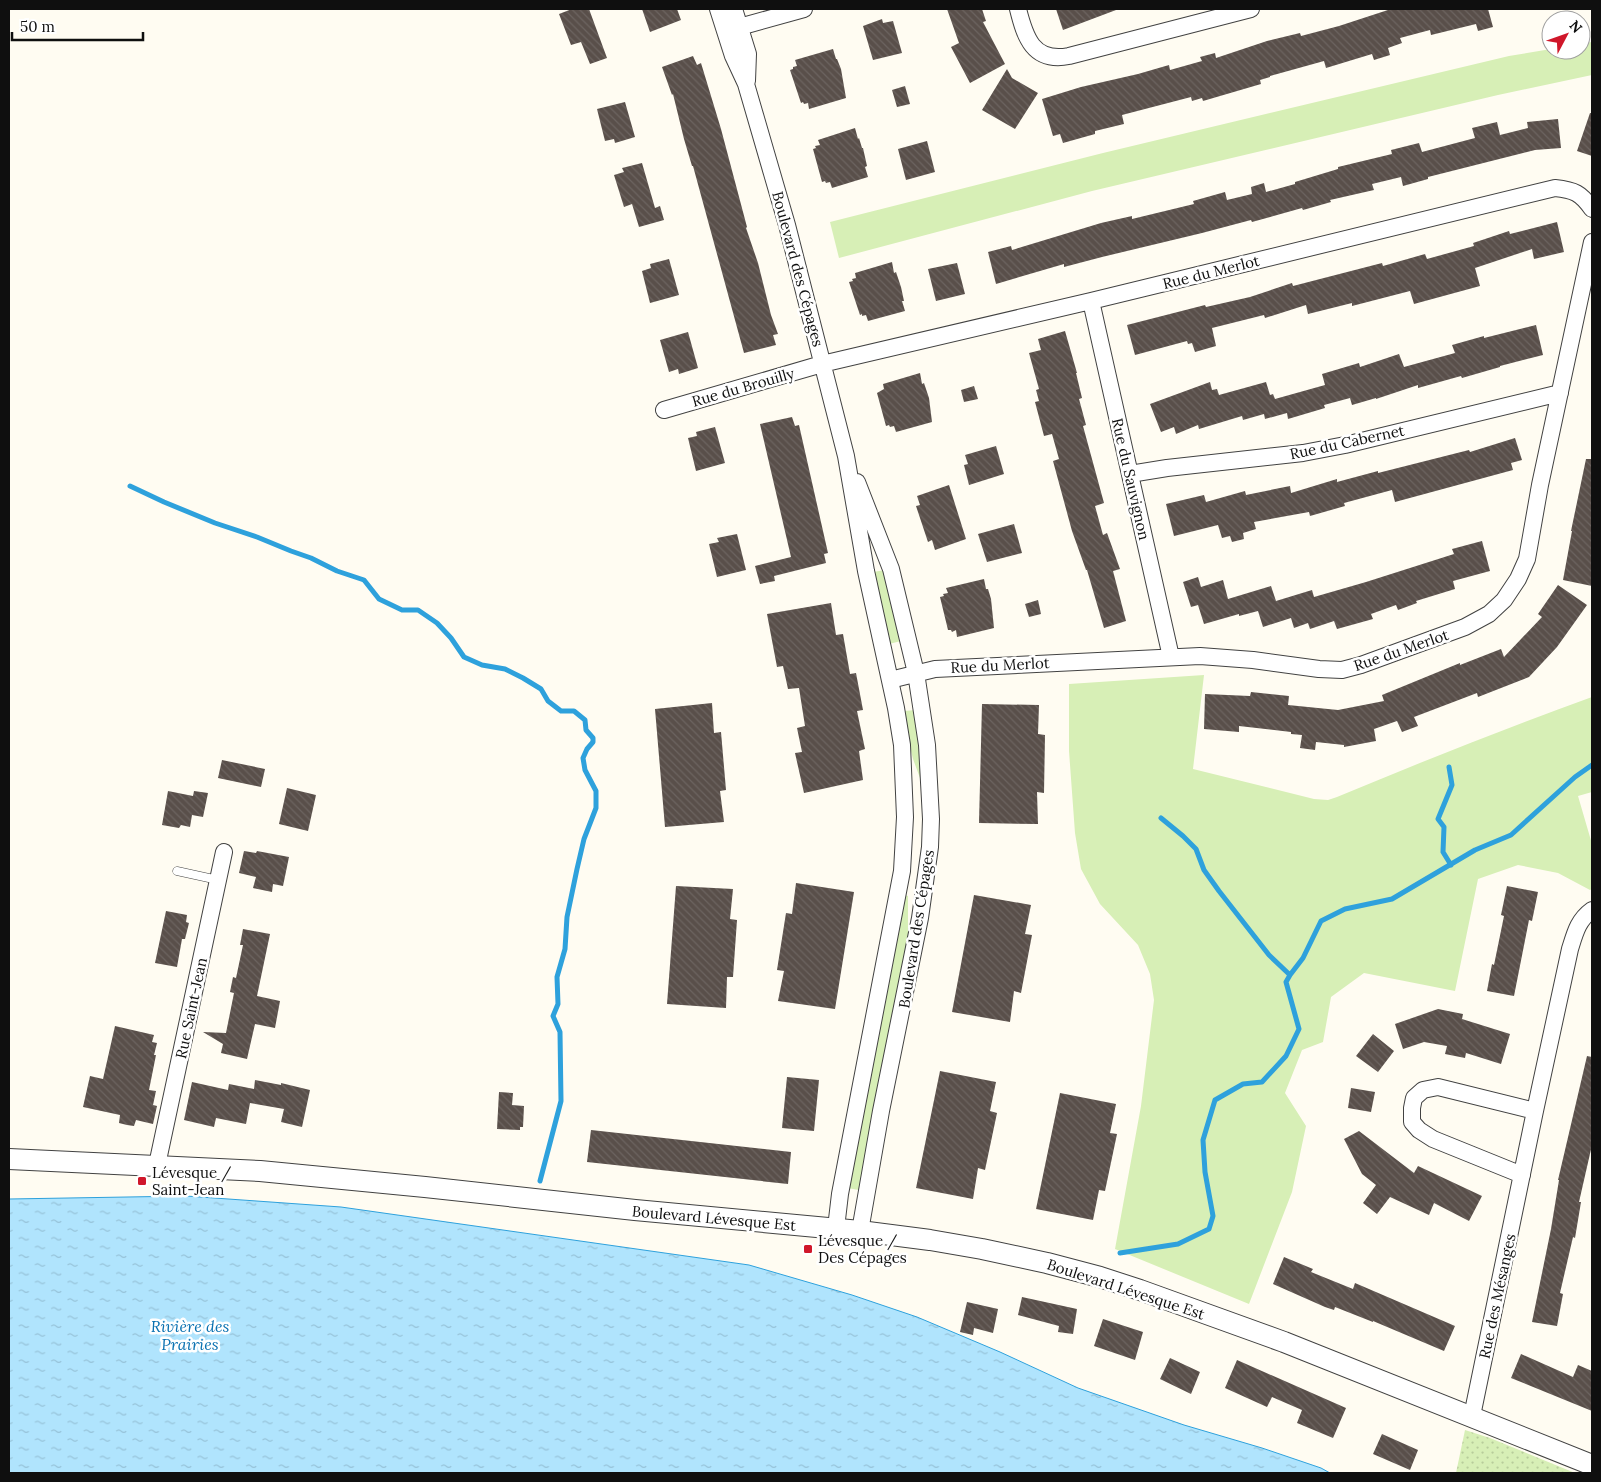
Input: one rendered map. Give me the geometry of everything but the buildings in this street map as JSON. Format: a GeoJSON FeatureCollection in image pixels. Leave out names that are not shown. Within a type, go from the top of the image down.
{"type":"FeatureCollection","features":[{"type":"Feature","properties":{"kind":"street","name":"Boulevard des Cépages"},"geometry":{"type":"LineString","coordinates":[[718,9],[748,54],[746,84],[787,225],[846,456],[866,571],[896,708],[902,745],[905,816],[902,871],[840,1194],[836,1228]]}},
{"type":"Feature","properties":{"kind":"street","name":"Boulevard des Cépages"},"geometry":{"type":"LineString","coordinates":[[733,29],[734,9]]}},
{"type":"Feature","properties":{"kind":"street"},"geometry":{"type":"LineString","coordinates":[[733,29],[804,9]]}},
{"type":"Feature","properties":{"kind":"street"},"geometry":{"type":"LineString","coordinates":[[1018,9],[1025,35],[1032,45],[1041,52],[1057,57],[1069,56],[1251,9]]}},
{"type":"Feature","properties":{"kind":"street","name":"Rue du Merlot"},"geometry":{"type":"LineString","coordinates":[[822,364],[1091,301],[1555,188],[1572,190],[1585,198],[1592,210]]}},
{"type":"Feature","properties":{"kind":"street","name":"Rue du Merlot"},"geometry":{"type":"LineString","coordinates":[[890,680],[935,669],[1200,656],[1342,670],[1362,665],[1465,627],[1489,614],[1504,600],[1518,579],[1527,559],[1540,485],[1592,242]]}},
{"type":"Feature","properties":{"kind":"street","name":"Rue du Sauvignon"},"geometry":{"type":"LineString","coordinates":[[1091,301],[1171,657]]}},
{"type":"Feature","properties":{"kind":"street","name":"Rue du Brouilly"},"geometry":{"type":"LineString","coordinates":[[664,410],[822,364]]}},
{"type":"Feature","properties":{"kind":"street","name":"Rue du Cabernet"},"geometry":{"type":"LineString","coordinates":[[1130,474],[1303,453],[1354,443],[1560,393]]}},
{"type":"Feature","properties":{"kind":"street","name":"Boulevard des Cépages"},"geometry":{"type":"LineString","coordinates":[[846,456],[891,569],[916,673],[925,726],[930,774],[931,819],[930,847],[920,918],[881,1111],[860,1230]]}},
{"type":"Feature","properties":{"kind":"street","name":"Rue Saint-Jean"},"geometry":{"type":"LineString","coordinates":[[157,1165],[224,852]]}},
{"type":"Feature","properties":{"kind":"street","name":"Rue des Mésanges"},"geometry":{"type":"LineString","coordinates":[[1472,1416],[1570,949],[1576,928],[1585,915],[1592,910]]}},
{"type":"Feature","properties":{"kind":"street"},"geometry":{"type":"LineString","coordinates":[[1522,1175],[1426,1135],[1412,1122],[1414,1098],[1423,1090],[1438,1088],[1535,1111]]}},
{"type":"Feature","properties":{"kind":"street","name":"Boulevard Lévesque Est"},"geometry":{"type":"LineString","coordinates":[[9,1159],[260,1171],[597,1206],[860,1230],[982,1249],[1100,1277],[1284,1342],[1592,1465]]}},
{"type":"Feature","properties":{"kind":"lane"},"geometry":{"type":"LineString","coordinates":[[177,871],[218,880]]}},
{"type":"Feature","properties":{"kind":"green space"},"geometry":{"type":"Polygon","coordinates":[[[1591,42],[1592,75],[1498,95],[1092,191],[839,258],[830,222],[1103,153],[1509,56],[1541,51],[1541,60],[1591,60],[1591,42]]]}},
{"type":"Feature","properties":{"kind":"green space"},"geometry":{"type":"Polygon","coordinates":[[[885,570],[901,641],[889,644],[873,572],[885,570]]]}},
{"type":"Feature","properties":{"kind":"green space"},"geometry":{"type":"Polygon","coordinates":[[[1204,675],[1193,769],[1314,799],[1328,800],[1592,697],[1592,792],[1578,796],[1592,844],[1592,889],[1590,890],[1558,873],[1518,865],[1478,879],[1455,991],[1364,973],[1331,997],[1323,1042],[1302,1050],[1285,1093],[1306,1126],[1292,1192],[1249,1304],[1115,1249],[1141,1106],[1154,1000],[1150,974],[1138,945],[1100,904],[1081,869],[1075,833],[1069,751],[1069,684],[1204,675]]]}},
{"type":"Feature","properties":{"kind":"green space"},"geometry":{"type":"Polygon","coordinates":[[[916,710],[923,777],[920,778],[907,735],[904,711],[916,710]]]}},
{"type":"Feature","properties":{"kind":"green space"},"geometry":{"type":"Polygon","coordinates":[[[905,895],[908,896],[908,936],[859,1190],[847,1188],[905,895]]]}},
{"type":"Feature","properties":{"kind":"green space"},"geometry":{"type":"Polygon","coordinates":[[[1465,1430],[1490,1438],[1575,1473],[1456,1473],[1465,1430]]]}},
{"type":"Feature","properties":{"kind":"water","name":"Rivière des Prairies"},"geometry":{"type":"Polygon","coordinates":[[[186,1196],[341,1207],[749,1265],[852,1295],[917,1317],[1078,1388],[1184,1425],[1262,1448],[1321,1468],[1330,1473],[9,1473],[9,1199],[186,1196]]]}},
{"type":"Feature","properties":{"kind":"waterway"},"geometry":{"type":"LineString","coordinates":[[130,486],[215,523],[257,537],[311,558],[337,571],[364,580],[379,599],[402,610],[418,610],[437,623],[451,638],[464,657],[482,665],[505,669],[523,678],[541,689],[548,701],[561,711],[574,711],[585,720],[586,730],[593,738],[593,742],[583,758],[585,770],[596,791],[596,808],[584,839],[577,869],[567,917],[565,949],[557,977],[558,1004],[553,1016],[560,1032],[561,1101],[540,1181]]}},
{"type":"Feature","properties":{"kind":"waterway"},"geometry":{"type":"LineString","coordinates":[[1120,1253],[1178,1244],[1209,1229],[1213,1216],[1205,1172],[1203,1140],[1215,1100],[1243,1084],[1262,1082],[1286,1056],[1299,1029],[1286,982],[1303,958],[1321,921],[1345,909],[1392,899],[1475,850],[1511,835],[1575,777],[1592,765]]}},
{"type":"Feature","properties":{"kind":"waterway"},"geometry":{"type":"LineString","coordinates":[[1449,767],[1452,785],[1438,819],[1444,827],[1443,852],[1451,865]]}},
{"type":"Feature","properties":{"kind":"waterway"},"geometry":{"type":"LineString","coordinates":[[1161,818],[1196,849],[1204,870],[1219,891],[1269,955],[1290,975]]}},
{"type":"Feature","properties":{"kind":"place","name":"Lévesque / Saint-Jean"},"geometry":{"type":"Point","coordinates":[142,1181]}},
{"type":"Feature","properties":{"kind":"place","name":"Lévesque / Des Cépages"},"geometry":{"type":"Point","coordinates":[808,1249]}}]}
